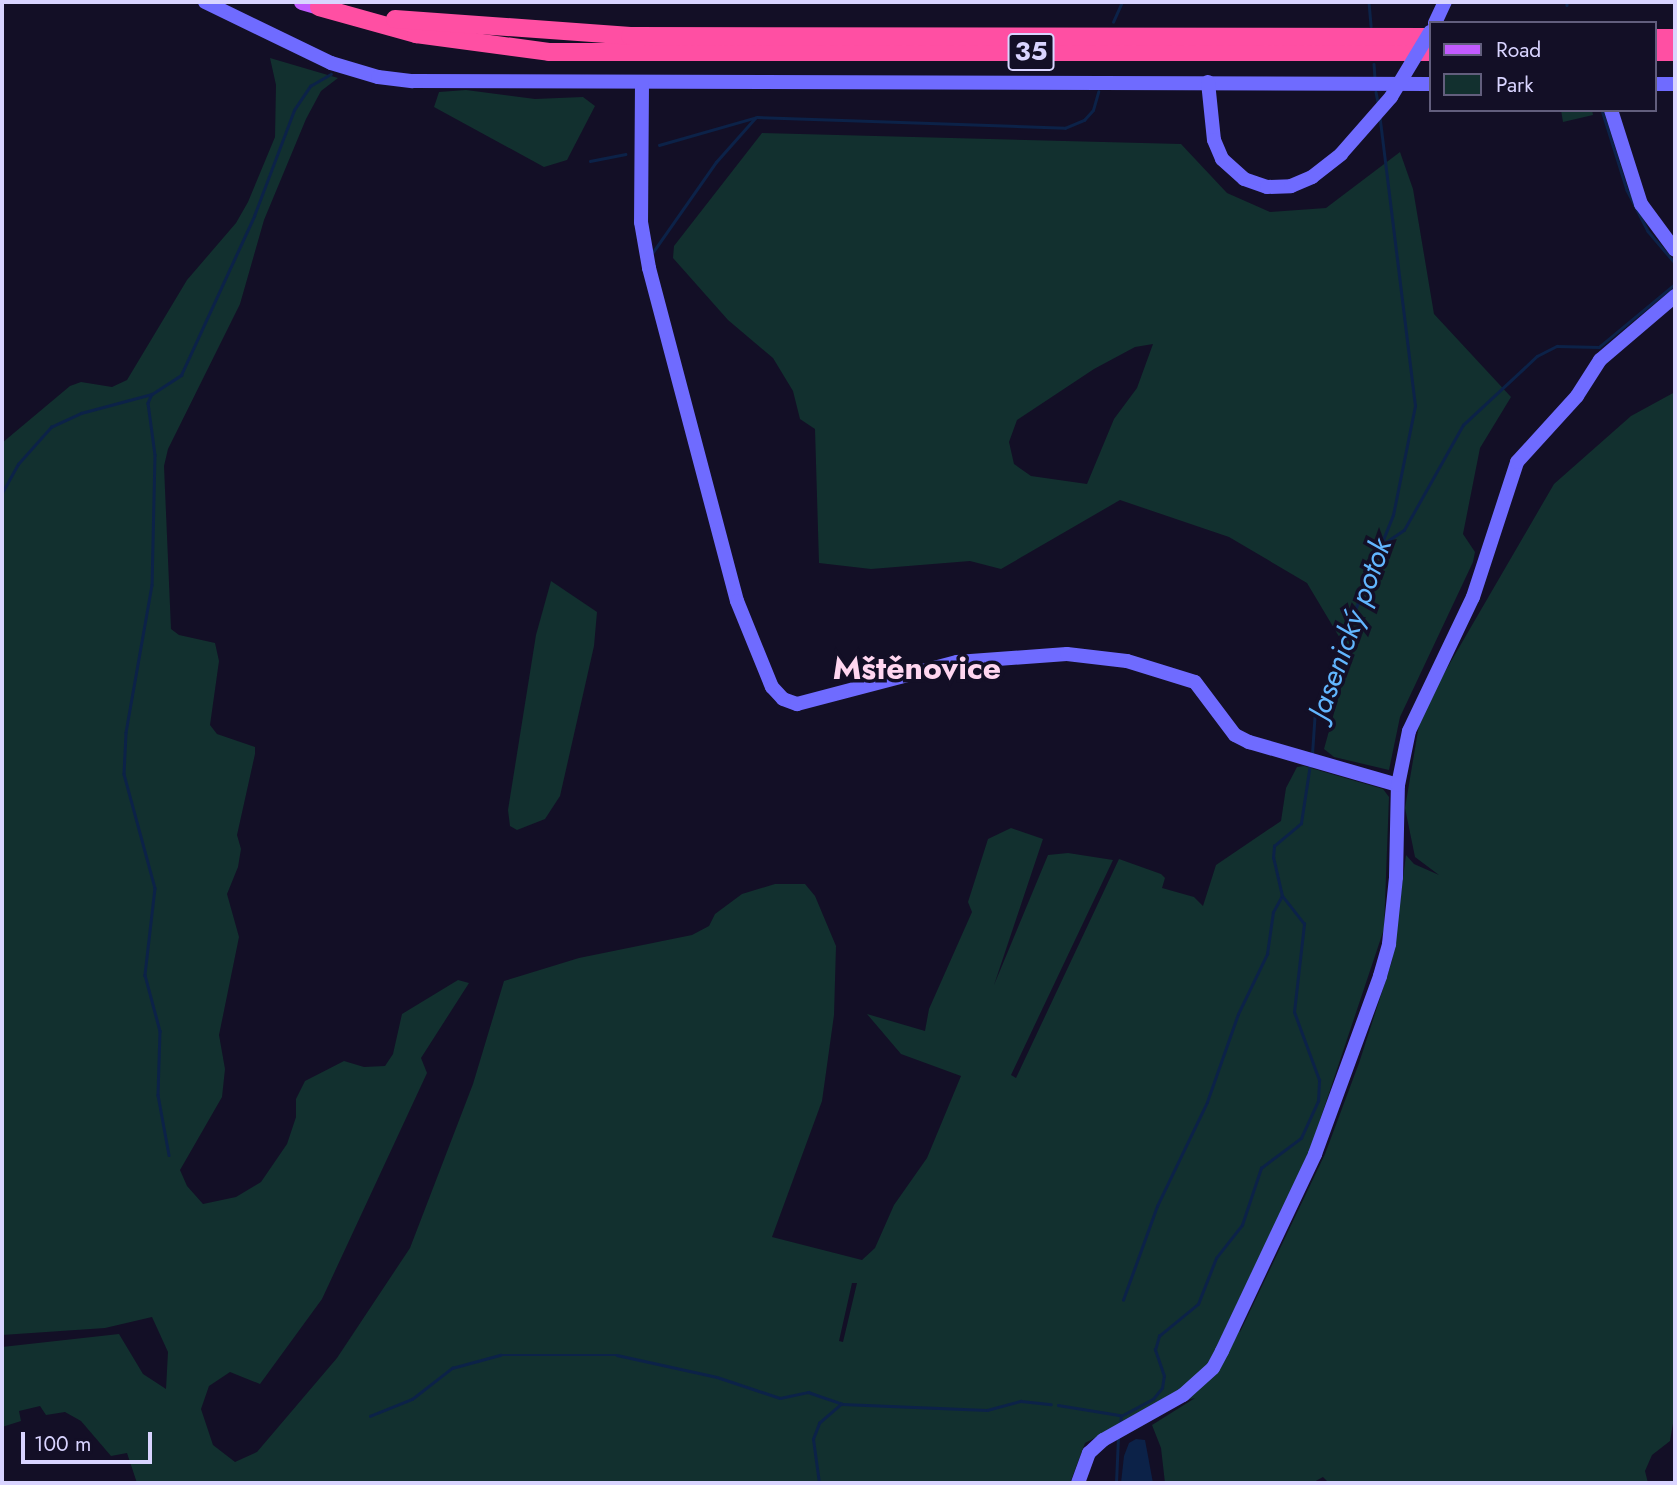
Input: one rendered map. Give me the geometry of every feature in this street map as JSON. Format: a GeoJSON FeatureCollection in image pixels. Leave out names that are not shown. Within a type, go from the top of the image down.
{"type":"FeatureCollection","features":[{"type":"Feature","properties":{"kind":"highway","name":"35"},"geometry":{"type":"LineString","coordinates":[[311,4],[454,26],[630,36],[1428,35]]}},
{"type":"Feature","properties":{"kind":"highway","name":"35"},"geometry":{"type":"LineString","coordinates":[[311,4],[428,37],[549,52],[1428,52]]}},
{"type":"Feature","properties":{"kind":"highway"},"geometry":{"type":"LineString","coordinates":[[1656,38],[1675,38]]}},
{"type":"Feature","properties":{"kind":"highway"},"geometry":{"type":"LineString","coordinates":[[1656,52],[1675,52]]}},
{"type":"Feature","properties":{"kind":"street"},"geometry":{"type":"LineString","coordinates":[[205,2],[331,63],[378,77],[432,82],[1428,84]]}},
{"type":"Feature","properties":{"kind":"street"},"geometry":{"type":"LineString","coordinates":[[1436,21],[1445,2]]}},
{"type":"Feature","properties":{"kind":"street"},"geometry":{"type":"LineString","coordinates":[[1208,82],[1213,140],[1229,168],[1244,179],[1267,187],[1291,186],[1312,177],[1341,154],[1391,97],[1428,38]]}},
{"type":"Feature","properties":{"kind":"street"},"geometry":{"type":"LineString","coordinates":[[642,83],[641,222],[649,268],[730,578],[772,687],[783,699],[797,704],[957,662],[1067,654],[1127,661],[1195,682],[1235,735],[1300,759],[1398,785]]}},
{"type":"Feature","properties":{"kind":"street"},"geometry":{"type":"LineString","coordinates":[[1656,84],[1675,84]]}},
{"type":"Feature","properties":{"kind":"street"},"geometry":{"type":"LineString","coordinates":[[1612,112],[1641,204],[1675,250]]}},
{"type":"Feature","properties":{"kind":"street"},"geometry":{"type":"LineString","coordinates":[[1078,1483],[1089,1453],[1110,1435],[1183,1395],[1213,1368],[1315,1154],[1389,944],[1396,877],[1398,785],[1421,699],[1473,597],[1517,461],[1577,396],[1601,360],[1675,296]]}},
{"type":"Feature","properties":{"kind":"green space"},"geometry":{"type":"Polygon","coordinates":[[[270,58],[338,78],[321,91],[306,119],[264,220],[240,304],[168,449],[164,466],[171,629],[179,635],[215,643],[219,661],[210,725],[217,734],[255,747],[237,835],[241,849],[238,867],[227,894],[239,937],[219,1035],[225,1069],[222,1097],[180,1170],[187,1186],[203,1204],[236,1197],[261,1182],[287,1144],[296,1117],[296,1099],[305,1081],[344,1061],[364,1067],[385,1066],[393,1054],[402,1014],[458,980],[469,983],[421,1058],[427,1073],[322,1299],[260,1384],[230,1372],[209,1386],[201,1409],[213,1445],[235,1462],[257,1452],[337,1358],[410,1248],[473,1084],[504,981],[579,958],[692,935],[709,926],[715,914],[742,894],[775,884],[805,884],[815,896],[836,946],[834,1015],[822,1101],[772,1237],[862,1260],[875,1248],[894,1205],[927,1158],[961,1076],[901,1054],[867,1014],[925,1031],[929,1009],[972,912],[968,902],[988,839],[1011,828],[1043,839],[994,985],[1048,855],[1068,853],[1113,860],[1011,1075],[1016,1078],[1119,859],[1161,874],[1165,878],[1162,888],[1194,897],[1203,906],[1216,865],[1281,821],[1286,788],[1297,767],[1304,766],[1383,789],[1389,797],[1384,929],[1311,1147],[1238,1307],[1240,1332],[1325,1154],[1359,1063],[1392,961],[1406,855],[1414,864],[1439,875],[1415,857],[1405,808],[1421,713],[1554,484],[1631,416],[1675,392],[1675,1412],[1670,1441],[1652,1455],[1645,1471],[1648,1483],[1329,1483],[1323,1477],[1312,1483],[1165,1483],[1161,1448],[1152,1425],[1195,1398],[1149,1410],[1085,1443],[1070,1483],[137,1483],[127,1453],[111,1456],[81,1421],[65,1412],[46,1415],[40,1406],[19,1411],[21,1421],[2,1427],[2,1347],[119,1334],[143,1374],[166,1389],[168,1352],[152,1317],[105,1328],[2,1335],[2,443],[70,386],[81,382],[112,387],[127,380],[187,280],[236,223],[248,202],[275,137],[276,85],[270,58]],[[852,1283],[839,1341],[843,1342],[857,1283],[852,1283]]]}},
{"type":"Feature","properties":{"kind":"green space"},"geometry":{"type":"Polygon","coordinates":[[[466,90],[535,99],[583,97],[595,106],[567,160],[544,167],[434,107],[439,92],[466,90]]]}},
{"type":"Feature","properties":{"kind":"green space"},"geometry":{"type":"Polygon","coordinates":[[[1561,112],[1592,112],[1593,115],[1563,122],[1561,112]]]}},
{"type":"Feature","properties":{"kind":"green space"},"geometry":{"type":"Polygon","coordinates":[[[762,133],[1181,144],[1227,193],[1270,212],[1326,208],[1400,152],[1413,189],[1434,314],[1511,397],[1480,448],[1463,534],[1475,552],[1473,562],[1400,717],[1389,770],[1334,757],[1324,749],[1350,655],[1307,583],[1229,537],[1120,500],[1001,569],[970,561],[871,569],[819,563],[815,429],[800,419],[793,391],[773,358],[728,320],[673,258],[674,246],[762,133]],[[1153,344],[1135,347],[1094,369],[1017,420],[1009,442],[1014,464],[1031,476],[1087,484],[1114,419],[1137,388],[1153,344]]]}},
{"type":"Feature","properties":{"kind":"green space"},"geometry":{"type":"Polygon","coordinates":[[[551,581],[597,612],[594,646],[560,796],[545,819],[517,830],[510,826],[508,810],[536,635],[551,581]]]}},
{"type":"Feature","properties":{"kind":"water"},"geometry":{"type":"Polygon","coordinates":[[[1136,1439],[1145,1440],[1153,1483],[1121,1483],[1124,1456],[1129,1443],[1136,1439]]]}},
{"type":"Feature","properties":{"kind":"waterway"},"geometry":{"type":"LineString","coordinates":[[1113,22],[1122,2]]}},
{"type":"Feature","properties":{"kind":"waterway","name":"Jasenický potok"},"geometry":{"type":"LineString","coordinates":[[1369,2],[1371,26]]}},
{"type":"Feature","properties":{"kind":"waterway","name":"Jasenický potok"},"geometry":{"type":"LineString","coordinates":[[1374,64],[1375,78]]}},
{"type":"Feature","properties":{"kind":"waterway"},"geometry":{"type":"LineString","coordinates":[[2,493],[18,464],[51,427],[81,413],[152,394],[181,375],[254,216],[294,110],[310,86],[331,74]]}},
{"type":"Feature","properties":{"kind":"waterway"},"geometry":{"type":"LineString","coordinates":[[659,145],[757,117],[1065,128],[1084,120],[1093,110],[1098,92]]}},
{"type":"Feature","properties":{"kind":"waterway","name":"Jasenický potok"},"geometry":{"type":"LineString","coordinates":[[1376,92],[1378,102]]}},
{"type":"Feature","properties":{"kind":"waterway"},"geometry":{"type":"LineString","coordinates":[[1603,112],[1627,190],[1648,231],[1675,263]]}},
{"type":"Feature","properties":{"kind":"waterway"},"geometry":{"type":"LineString","coordinates":[[653,252],[716,162],[755,118]]}},
{"type":"Feature","properties":{"kind":"waterway","name":"Jasenický potok"},"geometry":{"type":"LineString","coordinates":[[1312,754],[1315,710],[1393,515],[1415,406],[1380,119]]}},
{"type":"Feature","properties":{"kind":"waterway"},"geometry":{"type":"LineString","coordinates":[[590,161],[625,154]]}},
{"type":"Feature","properties":{"kind":"waterway"},"geometry":{"type":"LineString","coordinates":[[1383,544],[1404,530],[1463,425],[1537,356],[1557,346],[1599,347],[1675,284]]}},
{"type":"Feature","properties":{"kind":"waterway"},"geometry":{"type":"LineString","coordinates":[[152,394],[148,403],[155,455],[152,585],[126,733],[124,774],[155,888],[145,975],[160,1031],[158,1095],[169,1155]]}},
{"type":"Feature","properties":{"kind":"waterway","name":"Jasenický potok"},"geometry":{"type":"LineString","coordinates":[[1120,1424],[1121,1416],[1153,1399],[1162,1388],[1164,1376],[1155,1350],[1159,1336],[1198,1304],[1216,1258],[1242,1225],[1261,1168],[1301,1138],[1318,1101],[1319,1080],[1294,1012],[1304,924],[1282,896],[1273,858],[1274,846],[1301,823],[1310,764]]}},
{"type":"Feature","properties":{"kind":"waterway"},"geometry":{"type":"LineString","coordinates":[[1123,1300],[1157,1206],[1207,1102],[1238,1014],[1267,954],[1273,912],[1282,896]]}},
{"type":"Feature","properties":{"kind":"waterway"},"geometry":{"type":"LineString","coordinates":[[370,1416],[412,1399],[452,1368],[500,1355],[617,1355],[717,1377],[780,1398],[808,1392],[842,1404],[987,1410],[1021,1401],[1051,1404]]}},
{"type":"Feature","properties":{"kind":"waterway"},"geometry":{"type":"LineString","coordinates":[[819,1483],[813,1439],[819,1423],[841,1404]]}},
{"type":"Feature","properties":{"kind":"waterway"},"geometry":{"type":"LineString","coordinates":[[1058,1405],[1120,1415]]}},
{"type":"Feature","properties":{"kind":"waterway","name":"Jasenický potok"},"geometry":{"type":"LineString","coordinates":[[1116,1483],[1118,1438]]}},
{"type":"Feature","properties":{"kind":"district","name":"Mštěnovice"},"geometry":{"type":"Point","coordinates":[917,668]}}]}
